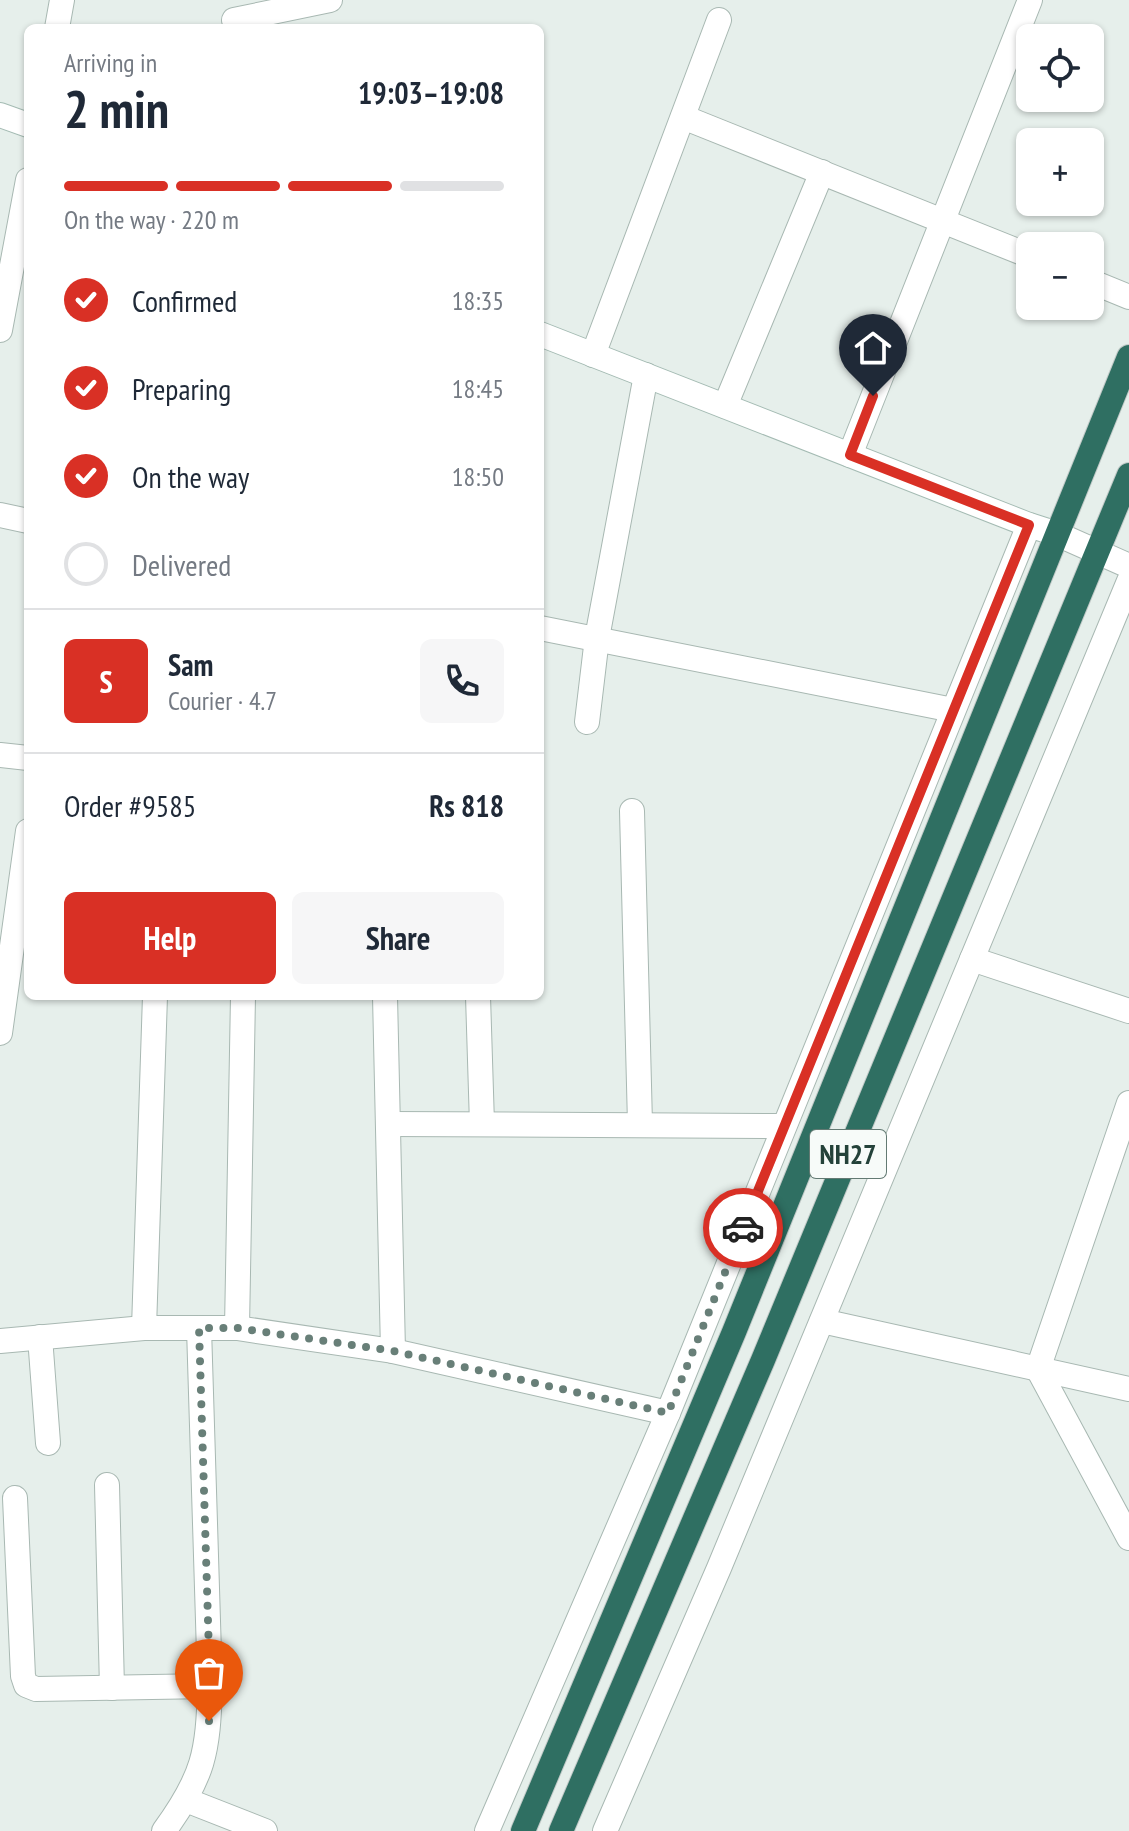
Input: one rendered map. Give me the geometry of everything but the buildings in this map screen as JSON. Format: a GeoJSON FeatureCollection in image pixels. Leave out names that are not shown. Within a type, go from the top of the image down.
{"type":"FeatureCollection","features":[{"type":"Feature","properties":{"kind":"highway","name":"NH27"},"geometry":{"type":"LineString","coordinates":[[523,1831],[734,1332],[1129,357]]}},
{"type":"Feature","properties":{"kind":"highway","name":"NH27"},"geometry":{"type":"LineString","coordinates":[[561,1831],[763,1360],[1129,475]]}},
{"type":"Feature","properties":{"kind":"street"},"geometry":{"type":"LineString","coordinates":[[58,24],[62,0]]}},
{"type":"Feature","properties":{"kind":"street"},"geometry":{"type":"LineString","coordinates":[[234,20],[330,0]]}},
{"type":"Feature","properties":{"kind":"street"},"geometry":{"type":"LineString","coordinates":[[850,455],[1030,0]]}},
{"type":"Feature","properties":{"kind":"street"},"geometry":{"type":"LineString","coordinates":[[593,355],[719,20]]}},
{"type":"Feature","properties":{"kind":"street"},"geometry":{"type":"LineString","coordinates":[[0,115],[24,124]]}},
{"type":"Feature","properties":{"kind":"street"},"geometry":{"type":"LineString","coordinates":[[683,117],[1016,250]]}},
{"type":"Feature","properties":{"kind":"street"},"geometry":{"type":"LineString","coordinates":[[725,406],[822,172]]}},
{"type":"Feature","properties":{"kind":"street"},"geometry":{"type":"LineString","coordinates":[[0,330],[24,201]]}},
{"type":"Feature","properties":{"kind":"street"},"geometry":{"type":"LineString","coordinates":[[1104,287],[1129,297]]}},
{"type":"Feature","properties":{"kind":"street"},"geometry":{"type":"LineString","coordinates":[[544,336],[1057,534],[1129,566]]}},
{"type":"Feature","properties":{"kind":"street"},"geometry":{"type":"LineString","coordinates":[[587,722],[597,638],[646,375]]}},
{"type":"Feature","properties":{"kind":"street"},"geometry":{"type":"LineString","coordinates":[[0,515],[24,520]]}},
{"type":"Feature","properties":{"kind":"street"},"geometry":{"type":"LineString","coordinates":[[487,1831],[668,1413],[1029,525]]}},
{"type":"Feature","properties":{"kind":"street"},"geometry":{"type":"LineString","coordinates":[[605,1831],[822,1321],[1129,581]]}},
{"type":"Feature","properties":{"kind":"street"},"geometry":{"type":"LineString","coordinates":[[544,629],[953,710]]}},
{"type":"Feature","properties":{"kind":"street"},"geometry":{"type":"LineString","coordinates":[[0,755],[24,758]]}},
{"type":"Feature","properties":{"kind":"street"},"geometry":{"type":"LineString","coordinates":[[632,811],[640,1124]]}},
{"type":"Feature","properties":{"kind":"street"},"geometry":{"type":"LineString","coordinates":[[0,1033],[24,860]]}},
{"type":"Feature","properties":{"kind":"street"},"geometry":{"type":"LineString","coordinates":[[972,959],[1129,1011]]}},
{"type":"Feature","properties":{"kind":"street"},"geometry":{"type":"LineString","coordinates":[[144,1328],[155,1000]]}},
{"type":"Feature","properties":{"kind":"street"},"geometry":{"type":"LineString","coordinates":[[237,1328],[243,1000]]}},
{"type":"Feature","properties":{"kind":"street"},"geometry":{"type":"LineString","coordinates":[[385,1000],[393,1351]]}},
{"type":"Feature","properties":{"kind":"street"},"geometry":{"type":"LineString","coordinates":[[478,1000],[482,1124]]}},
{"type":"Feature","properties":{"kind":"street"},"geometry":{"type":"LineString","coordinates":[[1129,1103],[1038,1369],[1129,1538]]}},
{"type":"Feature","properties":{"kind":"street"},"geometry":{"type":"LineString","coordinates":[[389,1124],[784,1126]]}},
{"type":"Feature","properties":{"kind":"street"},"geometry":{"type":"LineString","coordinates":[[822,1321],[1129,1389]]}},
{"type":"Feature","properties":{"kind":"street"},"geometry":{"type":"LineString","coordinates":[[0,1341],[144,1328],[237,1328],[393,1351],[668,1413]]}},
{"type":"Feature","properties":{"kind":"street"},"geometry":{"type":"LineString","coordinates":[[164,1831],[197,1779],[204,1755],[210,1686],[199,1328]]}},
{"type":"Feature","properties":{"kind":"street"},"geometry":{"type":"LineString","coordinates":[[40,1337],[48,1443]]}},
{"type":"Feature","properties":{"kind":"street"},"geometry":{"type":"LineString","coordinates":[[107,1485],[112,1688]]}},
{"type":"Feature","properties":{"kind":"street"},"geometry":{"type":"LineString","coordinates":[[15,1498],[24,1681],[30,1688],[210,1686]]}},
{"type":"Feature","properties":{"kind":"street"},"geometry":{"type":"LineString","coordinates":[[186,1800],[265,1831]]}},
{"type":"Feature","properties":{"kind":"way so far"},"geometry":{"type":"LineString","coordinates":[[209,1721],[199,1328],[237,1328],[393,1351],[668,1413],[743,1228]]}},
{"type":"Feature","properties":{"kind":"route"},"geometry":{"type":"LineString","coordinates":[[743,1228],[1029,525],[850,455],[873,396]]}}]}
